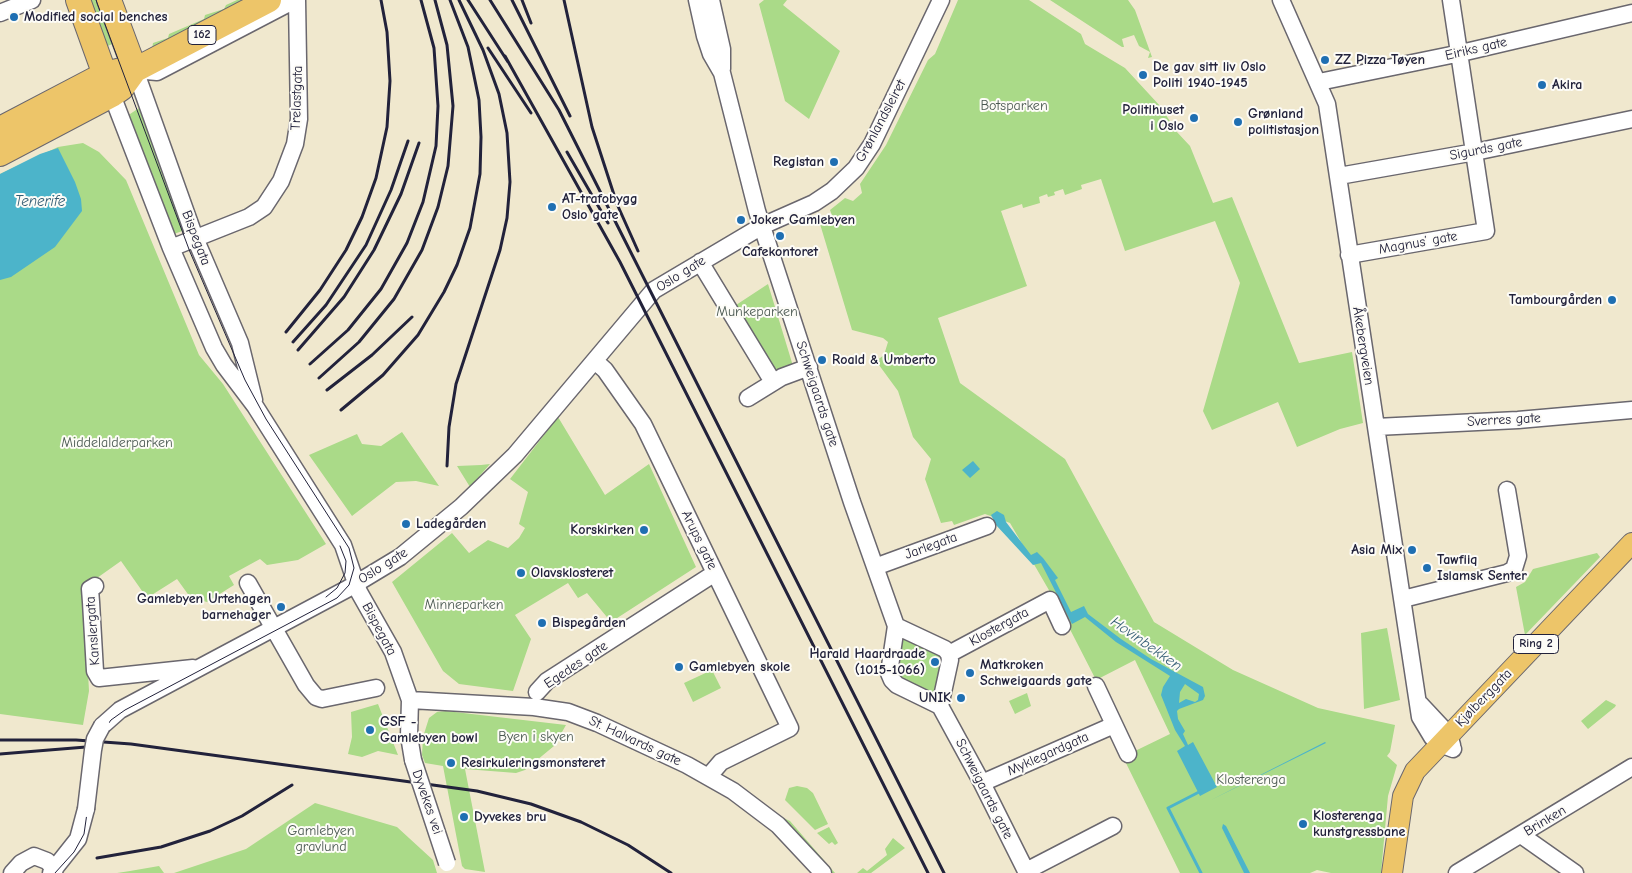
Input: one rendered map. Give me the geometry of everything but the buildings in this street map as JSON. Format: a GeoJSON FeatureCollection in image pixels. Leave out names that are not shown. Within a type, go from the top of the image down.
{"type":"FeatureCollection","features":[{"type":"Feature","properties":{"kind":"highway"},"geometry":{"type":"LineString","coordinates":[[78,0],[109,85]]}},
{"type":"Feature","properties":{"kind":"highway"},"geometry":{"type":"LineString","coordinates":[[109,0],[135,70]]}},
{"type":"Feature","properties":{"kind":"highway","name":"162"},"geometry":{"type":"LineString","coordinates":[[0,154],[109,85],[122,70],[135,70],[269,0]]}},
{"type":"Feature","properties":{"kind":"highway","name":"162"},"geometry":{"type":"LineString","coordinates":[[0,129],[109,85]]}},
{"type":"Feature","properties":{"kind":"main road","name":"Kjølberggata"},"geometry":{"type":"LineString","coordinates":[[1447,743],[1632,543]]}},
{"type":"Feature","properties":{"kind":"main road","name":"Kjølberggata"},"geometry":{"type":"LineString","coordinates":[[1447,743],[1632,561]]}},
{"type":"Feature","properties":{"kind":"main road","name":"Ring 2"},"geometry":{"type":"LineString","coordinates":[[1392,873],[1406,788],[1415,771],[1447,743]]}},
{"type":"Feature","properties":{"kind":"main road","name":"Ring 2"},"geometry":{"type":"LineString","coordinates":[[1401,873],[1408,815],[1416,793],[1447,743]]}},
{"type":"Feature","properties":{"kind":"street"},"geometry":{"type":"LineString","coordinates":[[0,13],[32,0]]}},
{"type":"Feature","properties":{"kind":"street","name":"Trelastgata"},"geometry":{"type":"LineString","coordinates":[[135,70],[157,72],[296,0],[300,111],[295,144],[287,167],[271,199],[264,207],[249,217],[171,248]]}},
{"type":"Feature","properties":{"kind":"street","name":"Schweigaards gate"},"geometry":{"type":"LineString","coordinates":[[697,0],[705,36],[722,73],[762,226],[896,626]]}},
{"type":"Feature","properties":{"kind":"street","name":"Schweigaards gate"},"geometry":{"type":"LineString","coordinates":[[711,0],[722,49],[722,73]]}},
{"type":"Feature","properties":{"kind":"street","name":"Grønlandsleiret"},"geometry":{"type":"LineString","coordinates":[[762,226],[821,199],[842,182],[860,163],[876,136],[941,0]]}},
{"type":"Feature","properties":{"kind":"street","name":"Åkebergveien"},"geometry":{"type":"LineString","coordinates":[[1281,0],[1319,82],[1327,104],[1418,700],[1424,726],[1447,743]]}},
{"type":"Feature","properties":{"kind":"street"},"geometry":{"type":"LineString","coordinates":[[1452,0],[1474,152]]}},
{"type":"Feature","properties":{"kind":"street","name":"Eiriks gate"},"geometry":{"type":"LineString","coordinates":[[1319,82],[1461,53],[1632,13]]}},
{"type":"Feature","properties":{"kind":"street","name":"Bispegata"},"geometry":{"type":"LineString","coordinates":[[135,70],[195,238],[240,343],[255,406]]}},
{"type":"Feature","properties":{"kind":"street","name":"Bispegata"},"geometry":{"type":"LineString","coordinates":[[109,85],[171,248],[219,357],[255,406],[343,545],[356,584],[392,652],[410,700]]}},
{"type":"Feature","properties":{"kind":"street","name":"Sigurds gate"},"geometry":{"type":"LineString","coordinates":[[1339,176],[1474,152],[1632,119]]}},
{"type":"Feature","properties":{"kind":"street","name":"Magnus’ gate"},"geometry":{"type":"LineString","coordinates":[[1349,254],[1486,231],[1474,152]]}},
{"type":"Feature","properties":{"kind":"street","name":"Oslo gate"},"geometry":{"type":"LineString","coordinates":[[53,871],[78,839],[86,808],[95,739],[102,726],[120,710],[356,584],[400,557],[477,494],[516,455],[654,290],[762,226]]}},
{"type":"Feature","properties":{"kind":"street"},"geometry":{"type":"LineString","coordinates":[[700,262],[773,382]]}},
{"type":"Feature","properties":{"kind":"street","name":"Arups gate"},"geometry":{"type":"LineString","coordinates":[[595,361],[605,370],[643,424],[790,728],[721,762],[709,776]]}},
{"type":"Feature","properties":{"kind":"street"},"geometry":{"type":"LineString","coordinates":[[748,398],[773,382],[809,368]]}},
{"type":"Feature","properties":{"kind":"street","name":"Sverres gate"},"geometry":{"type":"LineString","coordinates":[[1376,427],[1518,420],[1632,410]]}},
{"type":"Feature","properties":{"kind":"street"},"geometry":{"type":"LineString","coordinates":[[1403,599],[1502,575],[1514,569],[1518,556],[1507,490]]}},
{"type":"Feature","properties":{"kind":"street","name":"Jarlegata"},"geometry":{"type":"LineString","coordinates":[[875,567],[987,526]]}},
{"type":"Feature","properties":{"kind":"street","name":"Egedes gate"},"geometry":{"type":"LineString","coordinates":[[537,692],[547,682],[715,573]]}},
{"type":"Feature","properties":{"kind":"street"},"geometry":{"type":"LineString","coordinates":[[248,583],[306,685],[316,697],[322,699],[376,688]]}},
{"type":"Feature","properties":{"kind":"street","name":"Kanslergata"},"geometry":{"type":"LineString","coordinates":[[95,586],[90,589],[95,671],[99,678],[200,667]]}},
{"type":"Feature","properties":{"kind":"street","name":"Klostergata"},"geometry":{"type":"LineString","coordinates":[[949,654],[1050,600],[1062,626]]}},
{"type":"Feature","properties":{"kind":"street"},"geometry":{"type":"LineString","coordinates":[[896,626],[945,648],[949,654],[950,660],[940,706],[897,685],[889,673],[896,626]]}},
{"type":"Feature","properties":{"kind":"street"},"geometry":{"type":"LineString","coordinates":[[1096,686],[1128,754]]}},
{"type":"Feature","properties":{"kind":"street","name":"Dyvekes vei"},"geometry":{"type":"LineString","coordinates":[[410,700],[410,744],[413,760],[449,868]]}},
{"type":"Feature","properties":{"kind":"street","name":"St. Halvards gate"},"geometry":{"type":"LineString","coordinates":[[410,700],[511,705],[568,712],[597,723],[709,776],[745,799],[778,825],[823,873]]}},
{"type":"Feature","properties":{"kind":"street","name":"Schweigaards gate"},"geometry":{"type":"LineString","coordinates":[[940,706],[1027,872]]}},
{"type":"Feature","properties":{"kind":"street","name":"Myklegardgata"},"geometry":{"type":"LineString","coordinates":[[982,783],[1114,725]]}},
{"type":"Feature","properties":{"kind":"street","name":"Brinken"},"geometry":{"type":"LineString","coordinates":[[1457,873],[1632,767]]}},
{"type":"Feature","properties":{"kind":"street"},"geometry":{"type":"LineString","coordinates":[[1027,872],[1113,826]]}},
{"type":"Feature","properties":{"kind":"street"},"geometry":{"type":"LineString","coordinates":[[1521,835],[1576,873]]}},
{"type":"Feature","properties":{"kind":"street"},"geometry":{"type":"LineString","coordinates":[[12,873],[21,863],[34,856],[47,862],[53,871]]}},
{"type":"Feature","properties":{"kind":"green space"},"geometry":{"type":"Polygon","coordinates":[[[83,0],[104,0],[115,43],[105,47],[83,0]]]}},
{"type":"Feature","properties":{"kind":"green space"},"geometry":{"type":"Polygon","coordinates":[[[237,0],[246,0],[152,49],[153,43],[168,38],[169,34],[204,19],[205,15],[224,9],[226,5],[237,0]]]}},
{"type":"Feature","properties":{"kind":"green space"},"geometry":{"type":"Polygon","coordinates":[[[764,0],[787,0],[783,5],[840,51],[809,119],[785,101],[759,4],[764,0]]]}},
{"type":"Feature","properties":{"kind":"green space","name":"Botsparken"},"geometry":{"type":"Polygon","coordinates":[[[958,0],[1029,0],[1081,34],[1085,44],[1125,68],[1161,107],[1176,131],[1190,146],[1213,203],[1232,197],[1299,363],[1352,352],[1363,423],[1340,429],[1297,447],[1278,402],[1212,430],[1203,411],[1240,283],[1215,221],[1125,251],[1101,179],[1081,185],[1082,189],[1065,195],[1063,189],[1054,192],[1055,195],[1048,197],[1047,194],[1039,197],[1040,203],[1023,208],[1022,204],[1001,211],[1027,286],[938,318],[960,383],[1065,459],[1154,622],[1233,670],[1318,708],[1395,725],[1390,752],[1387,756],[1397,765],[1388,796],[1381,873],[1331,873],[1317,870],[1310,873],[1180,873],[1124,759],[1135,751],[1170,734],[1135,660],[1096,680],[1057,604],[1010,523],[985,514],[954,525],[952,521],[941,523],[925,479],[931,459],[913,437],[898,391],[876,361],[884,355],[888,342],[883,338],[852,330],[820,224],[833,218],[830,210],[845,198],[853,201],[862,193],[860,184],[886,145],[928,60],[935,54],[958,0]]]}},
{"type":"Feature","properties":{"kind":"green space"},"geometry":{"type":"Polygon","coordinates":[[[1050,0],[1128,0],[1135,10],[1152,57],[1148,58],[1150,52],[1139,46],[1134,35],[1122,39],[1124,47],[1122,47],[1050,0]]]}},
{"type":"Feature","properties":{"kind":"green space"},"geometry":{"type":"Polygon","coordinates":[[[139,108],[143,108],[188,229],[171,235],[124,118],[139,108]]]}},
{"type":"Feature","properties":{"kind":"green space","name":"Middelalderparken"},"geometry":{"type":"Polygon","coordinates":[[[83,143],[99,152],[126,180],[199,355],[223,384],[326,544],[298,560],[267,565],[260,559],[229,576],[234,585],[207,602],[190,597],[177,579],[147,598],[121,561],[97,578],[84,600],[89,691],[83,725],[0,714],[0,174],[58,147],[83,143]]]}},
{"type":"Feature","properties":{"kind":"green space","name":"Munkeparken"},"geometry":{"type":"Polygon","coordinates":[[[768,284],[793,366],[774,374],[733,307],[768,284]]]}},
{"type":"Feature","properties":{"kind":"green space","name":"Minneparken"},"geometry":{"type":"Polygon","coordinates":[[[558,417],[605,495],[649,464],[696,567],[611,622],[587,593],[578,598],[568,583],[515,615],[531,639],[513,691],[459,684],[443,671],[392,582],[452,533],[469,553],[488,540],[508,548],[519,538],[525,528],[519,524],[528,492],[510,479],[558,417]]]}},
{"type":"Feature","properties":{"kind":"green space"},"geometry":{"type":"Polygon","coordinates":[[[402,432],[439,486],[416,481],[396,482],[352,516],[309,455],[357,434],[362,444],[381,446],[402,432]]]}},
{"type":"Feature","properties":{"kind":"green space"},"geometry":{"type":"Polygon","coordinates":[[[490,464],[470,487],[457,466],[481,465],[490,464]]]}},
{"type":"Feature","properties":{"kind":"green space"},"geometry":{"type":"Polygon","coordinates":[[[1597,553],[1600,557],[1525,635],[1516,587],[1525,582],[1533,569],[1597,553]]]}},
{"type":"Feature","properties":{"kind":"green space"},"geometry":{"type":"Polygon","coordinates":[[[1387,628],[1400,700],[1364,709],[1361,633],[1387,628]]]}},
{"type":"Feature","properties":{"kind":"green space"},"geometry":{"type":"Polygon","coordinates":[[[904,635],[936,652],[939,656],[940,673],[935,691],[931,694],[902,682],[895,673],[900,637],[904,635]]]}},
{"type":"Feature","properties":{"kind":"green space"},"geometry":{"type":"Polygon","coordinates":[[[712,670],[721,688],[693,702],[684,683],[712,670]]]}},
{"type":"Feature","properties":{"kind":"green space"},"geometry":{"type":"Polygon","coordinates":[[[1027,693],[1031,706],[1015,714],[1009,701],[1027,693]]]}},
{"type":"Feature","properties":{"kind":"green space"},"geometry":{"type":"Polygon","coordinates":[[[1606,700],[1616,705],[1615,707],[1588,729],[1581,721],[1606,700]]]}},
{"type":"Feature","properties":{"kind":"green space","name":"GSF - Gamlebyen bowl"},"geometry":{"type":"Polygon","coordinates":[[[378,704],[398,755],[378,751],[362,757],[348,754],[352,737],[351,712],[378,704]]]}},
{"type":"Feature","properties":{"kind":"green space","name":"Byen i skyen"},"geometry":{"type":"Polygon","coordinates":[[[446,711],[566,725],[554,746],[525,770],[516,773],[465,769],[485,872],[465,869],[462,866],[443,766],[425,763],[422,755],[423,737],[429,718],[437,712],[446,711]]]}},
{"type":"Feature","properties":{"kind":"green space"},"geometry":{"type":"Polygon","coordinates":[[[797,786],[807,788],[813,793],[828,824],[815,830],[785,800],[789,788],[797,786]]]}},
{"type":"Feature","properties":{"kind":"green space","name":"Gamlebyen gravlund"},"geometry":{"type":"Polygon","coordinates":[[[315,803],[397,827],[433,860],[437,873],[174,873],[246,849],[315,803]]]}},
{"type":"Feature","properties":{"kind":"green space"},"geometry":{"type":"Polygon","coordinates":[[[777,815],[790,821],[835,873],[830,873],[777,815]]]}},
{"type":"Feature","properties":{"kind":"green space"},"geometry":{"type":"Polygon","coordinates":[[[829,827],[838,843],[835,845],[832,842],[829,844],[817,833],[829,827]]]}},
{"type":"Feature","properties":{"kind":"green space"},"geometry":{"type":"Polygon","coordinates":[[[893,838],[905,848],[871,873],[857,873],[863,868],[867,871],[887,855],[885,849],[893,838]]]}},
{"type":"Feature","properties":{"kind":"green space"},"geometry":{"type":"Polygon","coordinates":[[[159,866],[164,873],[117,873],[130,871],[159,866]]]}},
{"type":"Feature","properties":{"kind":"water","name":"Tenerife"},"geometry":{"type":"Polygon","coordinates":[[[58,148],[75,182],[81,199],[82,211],[55,247],[11,277],[0,280],[0,174],[40,154],[58,148]]]}},
{"type":"Feature","properties":{"kind":"water"},"geometry":{"type":"Polygon","coordinates":[[[973,461],[980,469],[970,478],[962,470],[973,461]]]}},
{"type":"Feature","properties":{"kind":"water"},"geometry":{"type":"Polygon","coordinates":[[[997,511],[1004,515],[1006,522],[1031,555],[1037,552],[1043,558],[1058,578],[1055,580],[1071,612],[1084,606],[1088,614],[1121,639],[1151,659],[1203,687],[1205,696],[1203,700],[1179,709],[1177,711],[1178,719],[1185,731],[1183,734],[1188,745],[1193,742],[1217,787],[1200,796],[1177,751],[1185,746],[1175,730],[1161,695],[1163,687],[1170,676],[1116,642],[1085,617],[1072,624],[1041,563],[1033,565],[996,525],[991,515],[997,511]],[[1185,684],[1180,692],[1179,703],[1186,699],[1195,702],[1198,700],[1199,694],[1185,684]]]}},
{"type":"Feature","properties":{"kind":"water"},"geometry":{"type":"Polygon","coordinates":[[[1325,742],[1326,743],[1211,800],[1325,742]]]}},
{"type":"Feature","properties":{"kind":"water"},"geometry":{"type":"Polygon","coordinates":[[[1223,824],[1226,826],[1250,873],[1244,873],[1222,828],[1223,824]]]}},
{"type":"Feature","properties":{"kind":"waterway","name":"Hovinbekken"},"geometry":{"type":"LineString","coordinates":[[1201,791],[1168,808],[1201,873]]}},
{"type":"Feature","properties":{"kind":"tram line"},"geometry":{"type":"LineString","coordinates":[[55,873],[74,852],[84,834],[96,750],[100,735],[111,720],[125,710],[337,598],[349,585],[354,568],[349,548],[266,419],[245,380],[190,252],[96,0]]}},
{"type":"Feature","properties":{"kind":"tram line"},"geometry":{"type":"LineString","coordinates":[[326,597],[337,588],[345,573],[346,561],[340,546]]}},
{"type":"Feature","properties":{"kind":"railway"},"geometry":{"type":"LineString","coordinates":[[286,332],[320,290],[346,250],[362,217],[376,178],[387,127],[390,81],[387,32],[381,0]]}},
{"type":"Feature","properties":{"kind":"railway"},"geometry":{"type":"LineString","coordinates":[[310,364],[348,330],[381,289],[407,243],[423,202],[436,146],[438,106],[434,48],[421,0]]}},
{"type":"Feature","properties":{"kind":"railway"},"geometry":{"type":"LineString","coordinates":[[319,378],[359,342],[394,299],[422,250],[438,207],[448,166],[453,106],[447,45],[435,0]]}},
{"type":"Feature","properties":{"kind":"railway"},"geometry":{"type":"LineString","coordinates":[[341,410],[383,375],[418,335],[444,292],[457,265],[470,228],[480,174],[479,100],[468,47],[450,0]]}},
{"type":"Feature","properties":{"kind":"railway"},"geometry":{"type":"LineString","coordinates":[[447,466],[449,427],[456,384],[500,250],[507,218],[510,182],[507,133],[499,94],[483,50],[459,0]]}},
{"type":"Feature","properties":{"kind":"railway"},"geometry":{"type":"LineString","coordinates":[[468,0],[508,62]]}},
{"type":"Feature","properties":{"kind":"railway"},"geometry":{"type":"LineString","coordinates":[[490,0],[559,110],[944,873]]}},
{"type":"Feature","properties":{"kind":"railway"},"geometry":{"type":"LineString","coordinates":[[512,0],[570,116]]}},
{"type":"Feature","properties":{"kind":"railway"},"geometry":{"type":"LineString","coordinates":[[522,0],[531,23]]}},
{"type":"Feature","properties":{"kind":"railway"},"geometry":{"type":"LineString","coordinates":[[564,0],[592,127],[617,204],[638,251]]}},
{"type":"Feature","properties":{"kind":"railway"},"geometry":{"type":"LineString","coordinates":[[488,48],[531,113]]}},
{"type":"Feature","properties":{"kind":"railway"},"geometry":{"type":"LineString","coordinates":[[505,56],[620,262],[928,873]]}},
{"type":"Feature","properties":{"kind":"railway"},"geometry":{"type":"LineString","coordinates":[[293,342],[326,305],[366,245],[391,190],[408,141]]}},
{"type":"Feature","properties":{"kind":"railway"},"geometry":{"type":"LineString","coordinates":[[298,350],[344,297],[374,250],[401,194],[419,143]]}},
{"type":"Feature","properties":{"kind":"railway"},"geometry":{"type":"LineString","coordinates":[[567,152],[608,223]]}},
{"type":"Feature","properties":{"kind":"railway"},"geometry":{"type":"LineString","coordinates":[[327,390],[372,355],[412,317]]}},
{"type":"Feature","properties":{"kind":"railway"},"geometry":{"type":"LineString","coordinates":[[0,740],[76,740],[131,744],[477,791],[531,804],[581,822],[628,845],[671,873]]}},
{"type":"Feature","properties":{"kind":"railway"},"geometry":{"type":"LineString","coordinates":[[0,754],[86,747]]}},
{"type":"Feature","properties":{"kind":"railway"},"geometry":{"type":"LineString","coordinates":[[97,858],[161,847],[210,831],[242,816],[292,785]]}},
{"type":"Feature","properties":{"kind":"place","name":"Modified social benches"},"geometry":{"type":"Point","coordinates":[14,17]}},
{"type":"Feature","properties":{"kind":"place","name":"ZZ Pizza Tøyen"},"geometry":{"type":"Point","coordinates":[1325,60]}},
{"type":"Feature","properties":{"kind":"place","name":"De gav sitt liv Oslo Politi 1940-1945"},"geometry":{"type":"Point","coordinates":[1143,75]}},
{"type":"Feature","properties":{"kind":"place","name":"Akira"},"geometry":{"type":"Point","coordinates":[1542,85]}},
{"type":"Feature","properties":{"kind":"place","name":"Politihuset i Oslo"},"geometry":{"type":"Point","coordinates":[1194,118]}},
{"type":"Feature","properties":{"kind":"place","name":"Grønland politistasjon"},"geometry":{"type":"Point","coordinates":[1238,122]}},
{"type":"Feature","properties":{"kind":"place","name":"Registan"},"geometry":{"type":"Point","coordinates":[834,162]}},
{"type":"Feature","properties":{"kind":"place","name":"AT-trafobygg Oslo gate"},"geometry":{"type":"Point","coordinates":[552,207]}},
{"type":"Feature","properties":{"kind":"place","name":"Joker Gamlebyen"},"geometry":{"type":"Point","coordinates":[741,220]}},
{"type":"Feature","properties":{"kind":"place","name":"Cafekontoret"},"geometry":{"type":"Point","coordinates":[780,236]}},
{"type":"Feature","properties":{"kind":"place","name":"Tambourgården"},"geometry":{"type":"Point","coordinates":[1612,300]}},
{"type":"Feature","properties":{"kind":"place","name":"Roald & Umberto"},"geometry":{"type":"Point","coordinates":[822,360]}},
{"type":"Feature","properties":{"kind":"place","name":"Ladegården"},"geometry":{"type":"Point","coordinates":[406,524]}},
{"type":"Feature","properties":{"kind":"place","name":"Korskirken"},"geometry":{"type":"Point","coordinates":[644,530]}},
{"type":"Feature","properties":{"kind":"place","name":"Asia Mix"},"geometry":{"type":"Point","coordinates":[1412,550]}},
{"type":"Feature","properties":{"kind":"place","name":"Tawfiiq Islamsk Senter"},"geometry":{"type":"Point","coordinates":[1427,568]}},
{"type":"Feature","properties":{"kind":"place","name":"Olavsklosteret"},"geometry":{"type":"Point","coordinates":[521,573]}},
{"type":"Feature","properties":{"kind":"place","name":"Gamlebyen Urtehagen barnehager"},"geometry":{"type":"Point","coordinates":[281,607]}},
{"type":"Feature","properties":{"kind":"place","name":"Bispegården"},"geometry":{"type":"Point","coordinates":[542,623]}},
{"type":"Feature","properties":{"kind":"place","name":"Harald Haardraade (1015-1066)"},"geometry":{"type":"Point","coordinates":[935,662]}},
{"type":"Feature","properties":{"kind":"place","name":"Gamlebyen skole"},"geometry":{"type":"Point","coordinates":[679,667]}},
{"type":"Feature","properties":{"kind":"place","name":"Matkroken Schweigaards gate"},"geometry":{"type":"Point","coordinates":[970,673]}},
{"type":"Feature","properties":{"kind":"place","name":"UNIK"},"geometry":{"type":"Point","coordinates":[961,698]}},
{"type":"Feature","properties":{"kind":"place","name":"GSF - Gamlebyen bowl"},"geometry":{"type":"Point","coordinates":[370,730]}},
{"type":"Feature","properties":{"kind":"place","name":"Resirkuleringsmonsteret"},"geometry":{"type":"Point","coordinates":[451,763]}},
{"type":"Feature","properties":{"kind":"place","name":"Dyvekes bru"},"geometry":{"type":"Point","coordinates":[464,817]}},
{"type":"Feature","properties":{"kind":"place","name":"Klosterenga kunstgressbane"},"geometry":{"type":"Point","coordinates":[1303,824]}},
{"type":"Feature","properties":{"kind":"park label","name":"Klosterenga"},"geometry":{"type":"Point","coordinates":[1251,780]}}]}
